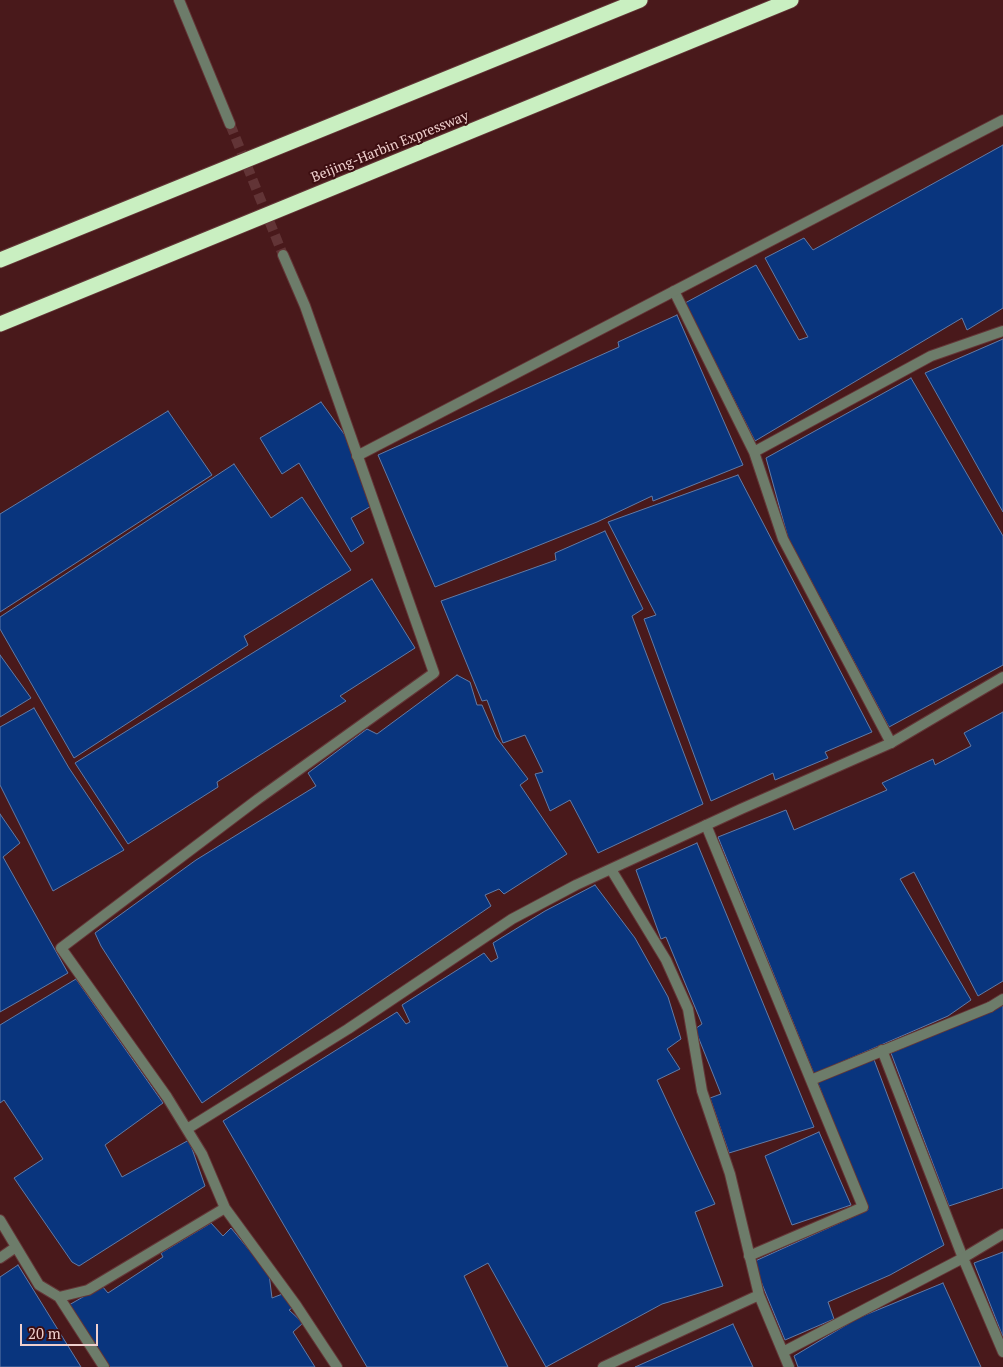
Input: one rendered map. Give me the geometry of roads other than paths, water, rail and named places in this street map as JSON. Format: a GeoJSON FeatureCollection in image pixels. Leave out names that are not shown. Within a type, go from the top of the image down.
{"type":"FeatureCollection","features":[{"type":"Feature","properties":{"kind":"highway"},"geometry":{"type":"LineString","coordinates":[[0,260],[640,0]]}},
{"type":"Feature","properties":{"kind":"highway","name":"Beijing-Harbin Expressway"},"geometry":{"type":"LineString","coordinates":[[0,324],[792,0]]}},
{"type":"Feature","properties":{"kind":"street"},"geometry":{"type":"LineString","coordinates":[[179,0],[230,124]]}},
{"type":"Feature","properties":{"kind":"street"},"geometry":{"type":"LineString","coordinates":[[357,456],[1003,120]]}},
{"type":"Feature","properties":{"kind":"street"},"geometry":{"type":"LineString","coordinates":[[283,255],[305,306],[434,673],[258,799],[61,948],[167,1097],[202,1154],[225,1208],[296,1305],[336,1367]]}},
{"type":"Feature","properties":{"kind":"street"},"geometry":{"type":"LineString","coordinates":[[674,291],[754,452],[783,539],[891,743]]}},
{"type":"Feature","properties":{"kind":"street"},"geometry":{"type":"LineString","coordinates":[[754,452],[931,356],[1003,331]]}},
{"type":"Feature","properties":{"kind":"street"},"geometry":{"type":"LineString","coordinates":[[187,1129],[348,1028],[512,919],[576,885],[612,871],[706,825],[891,743],[1003,677]]}},
{"type":"Feature","properties":{"kind":"street"},"geometry":{"type":"LineString","coordinates":[[706,825],[863,1207],[749,1256]]}},
{"type":"Feature","properties":{"kind":"street"},"geometry":{"type":"LineString","coordinates":[[612,871],[666,960],[688,1010],[702,1091],[730,1174],[759,1295],[789,1367]]}},
{"type":"Feature","properties":{"kind":"street"},"geometry":{"type":"LineString","coordinates":[[811,1080],[1003,999]]}},
{"type":"Feature","properties":{"kind":"street"},"geometry":{"type":"LineString","coordinates":[[882,1050],[963,1258],[1003,1352]]}},
{"type":"Feature","properties":{"kind":"street"},"geometry":{"type":"LineString","coordinates":[[59,1297],[88,1290],[225,1208]]}},
{"type":"Feature","properties":{"kind":"street"},"geometry":{"type":"LineString","coordinates":[[0,1220],[39,1285],[59,1297],[104,1367]]}},
{"type":"Feature","properties":{"kind":"street"},"geometry":{"type":"LineString","coordinates":[[783,1352],[963,1258],[1003,1234]]}},
{"type":"Feature","properties":{"kind":"street"},"geometry":{"type":"LineString","coordinates":[[0,1258],[16,1247]]}},
{"type":"Feature","properties":{"kind":"street"},"geometry":{"type":"LineString","coordinates":[[603,1367],[759,1295]]}},
{"type":"Feature","properties":{"kind":"tunnel"},"geometry":{"type":"LineString","coordinates":[[230,124],[283,255]]}}]}
